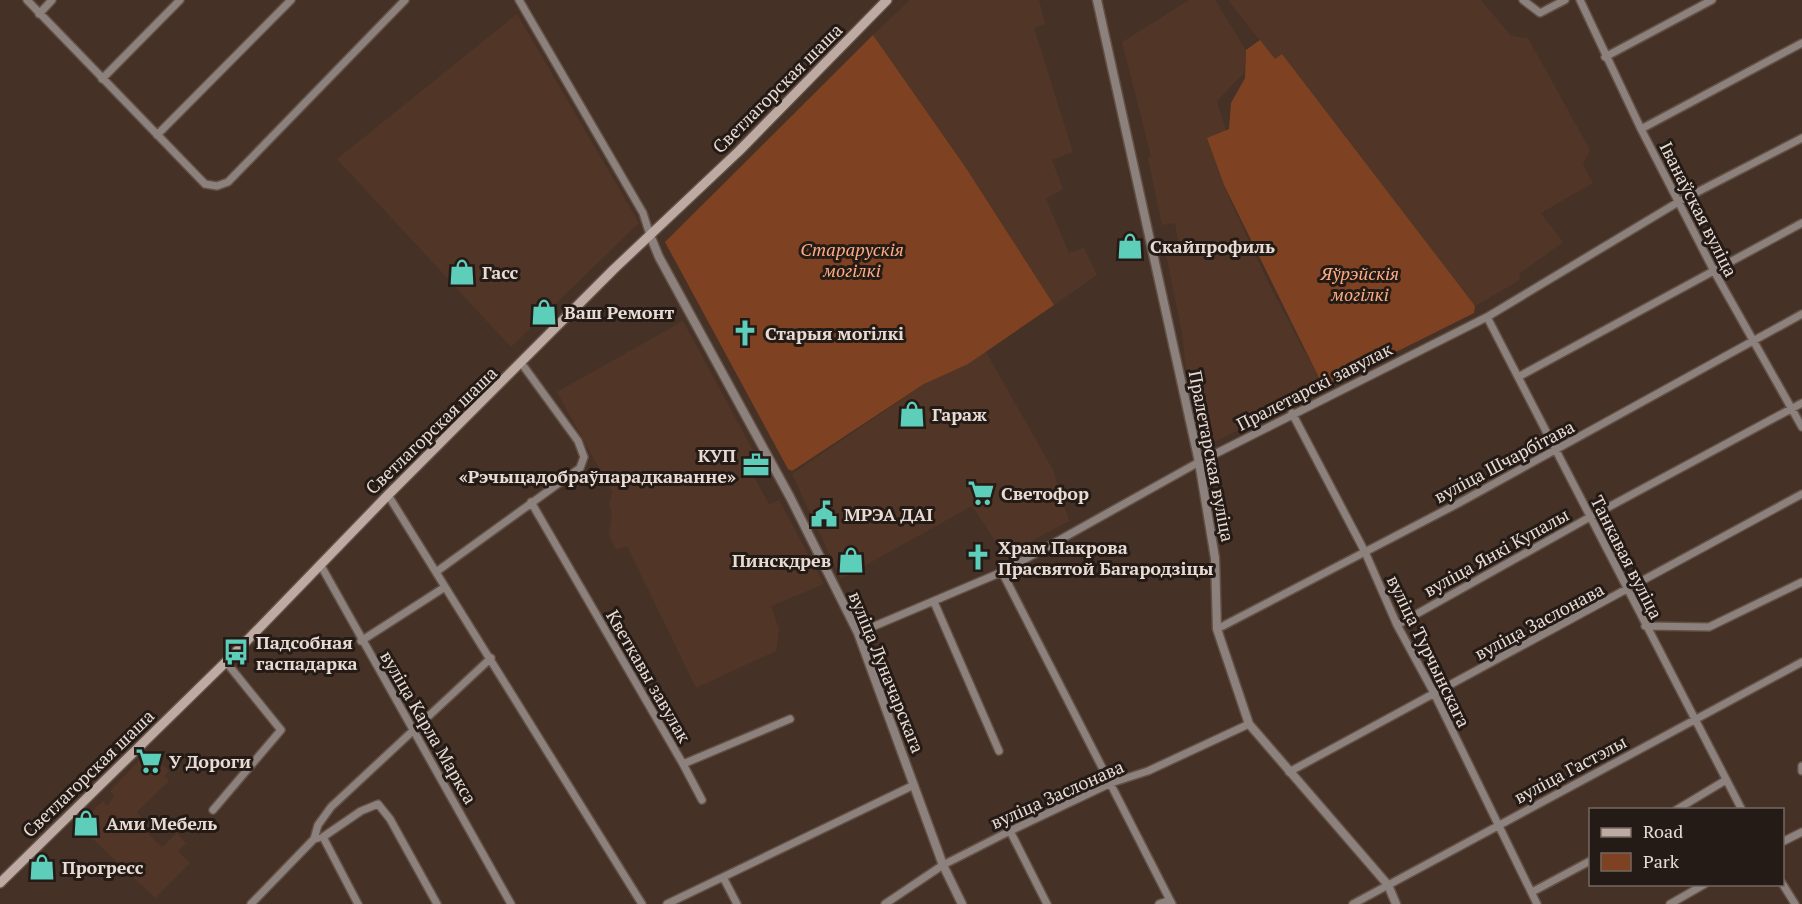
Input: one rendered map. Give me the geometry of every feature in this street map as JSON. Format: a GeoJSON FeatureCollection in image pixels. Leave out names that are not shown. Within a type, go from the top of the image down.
{"type":"FeatureCollection","features":[{"type":"Feature","properties":{"kind":"main road","name":"Светлагорская шаша"},"geometry":{"type":"LineString","coordinates":[[0,884],[226,662],[387,495],[650,235],[739,151],[886,0]]}},
{"type":"Feature","properties":{"kind":"street"},"geometry":{"type":"LineString","coordinates":[[27,0],[205,184],[217,186],[228,182],[405,0]]}},
{"type":"Feature","properties":{"kind":"street"},"geometry":{"type":"LineString","coordinates":[[39,14],[52,0]]}},
{"type":"Feature","properties":{"kind":"street"},"geometry":{"type":"LineString","coordinates":[[102,79],[180,0]]}},
{"type":"Feature","properties":{"kind":"street"},"geometry":{"type":"LineString","coordinates":[[157,135],[291,0]]}},
{"type":"Feature","properties":{"kind":"street"},"geometry":{"type":"LineString","coordinates":[[519,0],[643,213],[650,235]]}},
{"type":"Feature","properties":{"kind":"street","name":"Пралетарская вуліца"},"geometry":{"type":"LineString","coordinates":[[1097,0],[1199,462],[1215,558],[1217,629],[1249,724],[1388,885],[1396,904]]}},
{"type":"Feature","properties":{"kind":"street"},"geometry":{"type":"LineString","coordinates":[[1523,0],[1540,13],[1565,0]]}},
{"type":"Feature","properties":{"kind":"street","name":"Іванаўская вуліца"},"geometry":{"type":"LineString","coordinates":[[1580,0],[1605,57],[1714,271],[1802,427]]}},
{"type":"Feature","properties":{"kind":"street"},"geometry":{"type":"LineString","coordinates":[[1605,57],[1712,0]]}},
{"type":"Feature","properties":{"kind":"street"},"geometry":{"type":"LineString","coordinates":[[1641,129],[1802,43]]}},
{"type":"Feature","properties":{"kind":"street","name":"Пралетарскі завулак"},"geometry":{"type":"LineString","coordinates":[[858,633],[1002,572],[1292,413],[1487,317],[1680,201],[1802,138]]}},
{"type":"Feature","properties":{"kind":"street"},"geometry":{"type":"LineString","coordinates":[[1518,377],[1802,223]]}},
{"type":"Feature","properties":{"kind":"street","name":"вуліца Луначарскага"},"geometry":{"type":"LineString","coordinates":[[650,235],[659,257],[784,486],[858,633],[943,865],[962,904]]}},
{"type":"Feature","properties":{"kind":"street","name":"вуліца Шчарбітава"},"geometry":{"type":"LineString","coordinates":[[1217,629],[1555,451],[1802,314]]}},
{"type":"Feature","properties":{"kind":"street","name":"Танкавая вуліца"},"geometry":{"type":"LineString","coordinates":[[1487,317],[1741,808]]}},
{"type":"Feature","properties":{"kind":"street"},"geometry":{"type":"LineString","coordinates":[[436,572],[580,468],[584,457],[578,441],[522,364]]}},
{"type":"Feature","properties":{"kind":"street","name":"вуліца Янкі Купалы"},"geometry":{"type":"LineString","coordinates":[[1397,625],[1590,517],[1802,403]]}},
{"type":"Feature","properties":{"kind":"street","name":"вуліца Турчынскага"},"geometry":{"type":"LineString","coordinates":[[1292,413],[1365,552],[1397,625],[1434,693],[1537,904]]}},
{"type":"Feature","properties":{"kind":"street","name":"вуліца Заслонава"},"geometry":{"type":"LineString","coordinates":[[1289,772],[1628,591],[1802,494]]}},
{"type":"Feature","properties":{"kind":"street"},"geometry":{"type":"LineString","coordinates":[[387,495],[491,658],[642,904]]}},
{"type":"Feature","properties":{"kind":"street","name":"Кветкавы завулак"},"geometry":{"type":"LineString","coordinates":[[531,502],[683,764],[790,719]]}},
{"type":"Feature","properties":{"kind":"street","name":"вуліца Карла Маркса"},"geometry":{"type":"LineString","coordinates":[[320,564],[361,641],[512,904]]}},
{"type":"Feature","properties":{"kind":"street"},"geometry":{"type":"LineString","coordinates":[[1002,572],[1171,902],[1159,904]]}},
{"type":"Feature","properties":{"kind":"street"},"geometry":{"type":"LineString","coordinates":[[1645,626],[1708,627],[1802,582]]}},
{"type":"Feature","properties":{"kind":"street"},"geometry":{"type":"LineString","coordinates":[[361,641],[446,587]]}},
{"type":"Feature","properties":{"kind":"street"},"geometry":{"type":"LineString","coordinates":[[934,602],[999,751]]}},
{"type":"Feature","properties":{"kind":"street"},"geometry":{"type":"LineString","coordinates":[[251,904],[314,839],[318,825],[331,807],[491,658]]}},
{"type":"Feature","properties":{"kind":"street"},"geometry":{"type":"LineString","coordinates":[[213,810],[281,729],[226,662]]}},
{"type":"Feature","properties":{"kind":"street","name":"вуліца Гастэлы"},"geometry":{"type":"LineString","coordinates":[[1353,904],[1802,662]]}},
{"type":"Feature","properties":{"kind":"street","name":"вуліца Заслонава"},"geometry":{"type":"LineString","coordinates":[[885,904],[943,865],[1010,831],[1110,783],[1148,771],[1249,724]]}},
{"type":"Feature","properties":{"kind":"street"},"geometry":{"type":"LineString","coordinates":[[683,764],[702,800]]}},
{"type":"Feature","properties":{"kind":"street"},"geometry":{"type":"LineString","coordinates":[[1802,766],[1802,771]]}},
{"type":"Feature","properties":{"kind":"street"},"geometry":{"type":"LineString","coordinates":[[1679,808],[1726,780]]}},
{"type":"Feature","properties":{"kind":"street"},"geometry":{"type":"LineString","coordinates":[[668,904],[914,785]]}},
{"type":"Feature","properties":{"kind":"street"},"geometry":{"type":"LineString","coordinates":[[314,839],[323,837],[361,811],[378,804],[390,819],[437,904]]}},
{"type":"Feature","properties":{"kind":"street"},"geometry":{"type":"LineString","coordinates":[[1010,831],[1047,904]]}},
{"type":"Feature","properties":{"kind":"street"},"geometry":{"type":"LineString","coordinates":[[1784,841],[1802,832]]}},
{"type":"Feature","properties":{"kind":"street"},"geometry":{"type":"LineString","coordinates":[[323,837],[358,904]]}},
{"type":"Feature","properties":{"kind":"street"},"geometry":{"type":"LineString","coordinates":[[1532,892],[1589,862]]}},
{"type":"Feature","properties":{"kind":"street"},"geometry":{"type":"LineString","coordinates":[[723,877],[737,904]]}},
{"type":"Feature","properties":{"kind":"street"},"geometry":{"type":"LineString","coordinates":[[1670,904],[1703,886]]}},
{"type":"Feature","properties":{"kind":"street"},"geometry":{"type":"LineString","coordinates":[[1784,886],[1795,904],[1802,900]]}},
{"type":"Feature","properties":{"kind":"shaded area"},"geometry":{"type":"Polygon","coordinates":[[[910,0],[1039,0],[1045,24],[1034,28],[1073,152],[1052,160],[1063,189],[1046,199],[1069,253],[1084,248],[1097,275],[1054,305],[966,168],[873,35],[910,0]]]}},
{"type":"Feature","properties":{"kind":"shaded area"},"geometry":{"type":"Polygon","coordinates":[[[1189,0],[1215,0],[1246,50],[1244,73],[1217,101],[1226,131],[1207,138],[1226,191],[1270,286],[1324,388],[1202,448],[1189,396],[1182,333],[1164,245],[1178,240],[1175,223],[1162,225],[1148,158],[1151,156],[1122,42],[1189,0]]]}},
{"type":"Feature","properties":{"kind":"shaded area"},"geometry":{"type":"Polygon","coordinates":[[[1228,0],[1481,0],[1511,36],[1528,38],[1590,150],[1583,164],[1593,183],[1541,213],[1563,242],[1519,274],[1520,280],[1475,306],[1365,168],[1282,54],[1275,60],[1228,0]]]}},
{"type":"Feature","properties":{"kind":"shaded area"},"geometry":{"type":"Polygon","coordinates":[[[517,14],[639,223],[511,347],[337,159],[517,14]]]}},
{"type":"Feature","properties":{"kind":"shaded area"},"geometry":{"type":"Polygon","coordinates":[[[683,321],[764,471],[754,477],[769,504],[779,500],[824,584],[771,606],[779,629],[776,651],[696,688],[627,546],[616,550],[609,535],[612,513],[609,506],[612,492],[557,392],[683,321]]]}},
{"type":"Feature","properties":{"kind":"shaded area"},"geometry":{"type":"Polygon","coordinates":[[[982,345],[1053,470],[1069,521],[1005,555],[972,506],[841,579],[792,474],[982,345]]]}},
{"type":"Feature","properties":{"kind":"shaded area"},"geometry":{"type":"Polygon","coordinates":[[[148,751],[169,771],[164,776],[169,781],[137,812],[141,817],[136,822],[162,847],[177,833],[186,843],[178,851],[190,863],[155,898],[78,825],[103,801],[107,806],[110,803],[114,795],[110,791],[148,751]]]}},
{"type":"Feature","properties":{"kind":"green space","name":"Старарускія могілкі"},"geometry":{"type":"Polygon","coordinates":[[[873,35],[966,168],[1054,305],[968,364],[924,384],[792,471],[788,469],[665,242],[873,35]]]}},
{"type":"Feature","properties":{"kind":"green space","name":"Яўрэйскія могілкі"},"geometry":{"type":"Polygon","coordinates":[[[1260,40],[1275,59],[1282,54],[1475,306],[1474,313],[1324,388],[1224,185],[1207,138],[1229,129],[1231,103],[1245,78],[1246,50],[1260,40]]]}},
{"type":"Feature","properties":{"kind":"place","name":"Скайпрофиль"},"geometry":{"type":"Point","coordinates":[1130,246]}},
{"type":"Feature","properties":{"kind":"place","name":"Гасс"},"geometry":{"type":"Point","coordinates":[462,272]}},
{"type":"Feature","properties":{"kind":"place","name":"Ваш Ремонт"},"geometry":{"type":"Point","coordinates":[544,312]}},
{"type":"Feature","properties":{"kind":"place","name":"Старыя могілкі"},"geometry":{"type":"Point","coordinates":[745,333]}},
{"type":"Feature","properties":{"kind":"place","name":"Гараж"},"geometry":{"type":"Point","coordinates":[912,414]}},
{"type":"Feature","properties":{"kind":"place","name":"КУП «Рэчыцадобраўпарадкаванне»"},"geometry":{"type":"Point","coordinates":[756,465]}},
{"type":"Feature","properties":{"kind":"place","name":"Светофор"},"geometry":{"type":"Point","coordinates":[981,493]}},
{"type":"Feature","properties":{"kind":"place","name":"МРЭА ДАІ"},"geometry":{"type":"Point","coordinates":[824,514]}},
{"type":"Feature","properties":{"kind":"place","name":"Храм Пакрова Прасвятой Багародзіцы"},"geometry":{"type":"Point","coordinates":[978,557]}},
{"type":"Feature","properties":{"kind":"place","name":"Пинскдрев"},"geometry":{"type":"Point","coordinates":[851,560]}},
{"type":"Feature","properties":{"kind":"place","name":"Падсобная гаспадарка"},"geometry":{"type":"Point","coordinates":[236,652]}},
{"type":"Feature","properties":{"kind":"place","name":"У Дороги"},"geometry":{"type":"Point","coordinates":[149,761]}},
{"type":"Feature","properties":{"kind":"place","name":"Ами Мебель"},"geometry":{"type":"Point","coordinates":[86,823]}},
{"type":"Feature","properties":{"kind":"place","name":"Прогресс"},"geometry":{"type":"Point","coordinates":[42,867]}}]}
